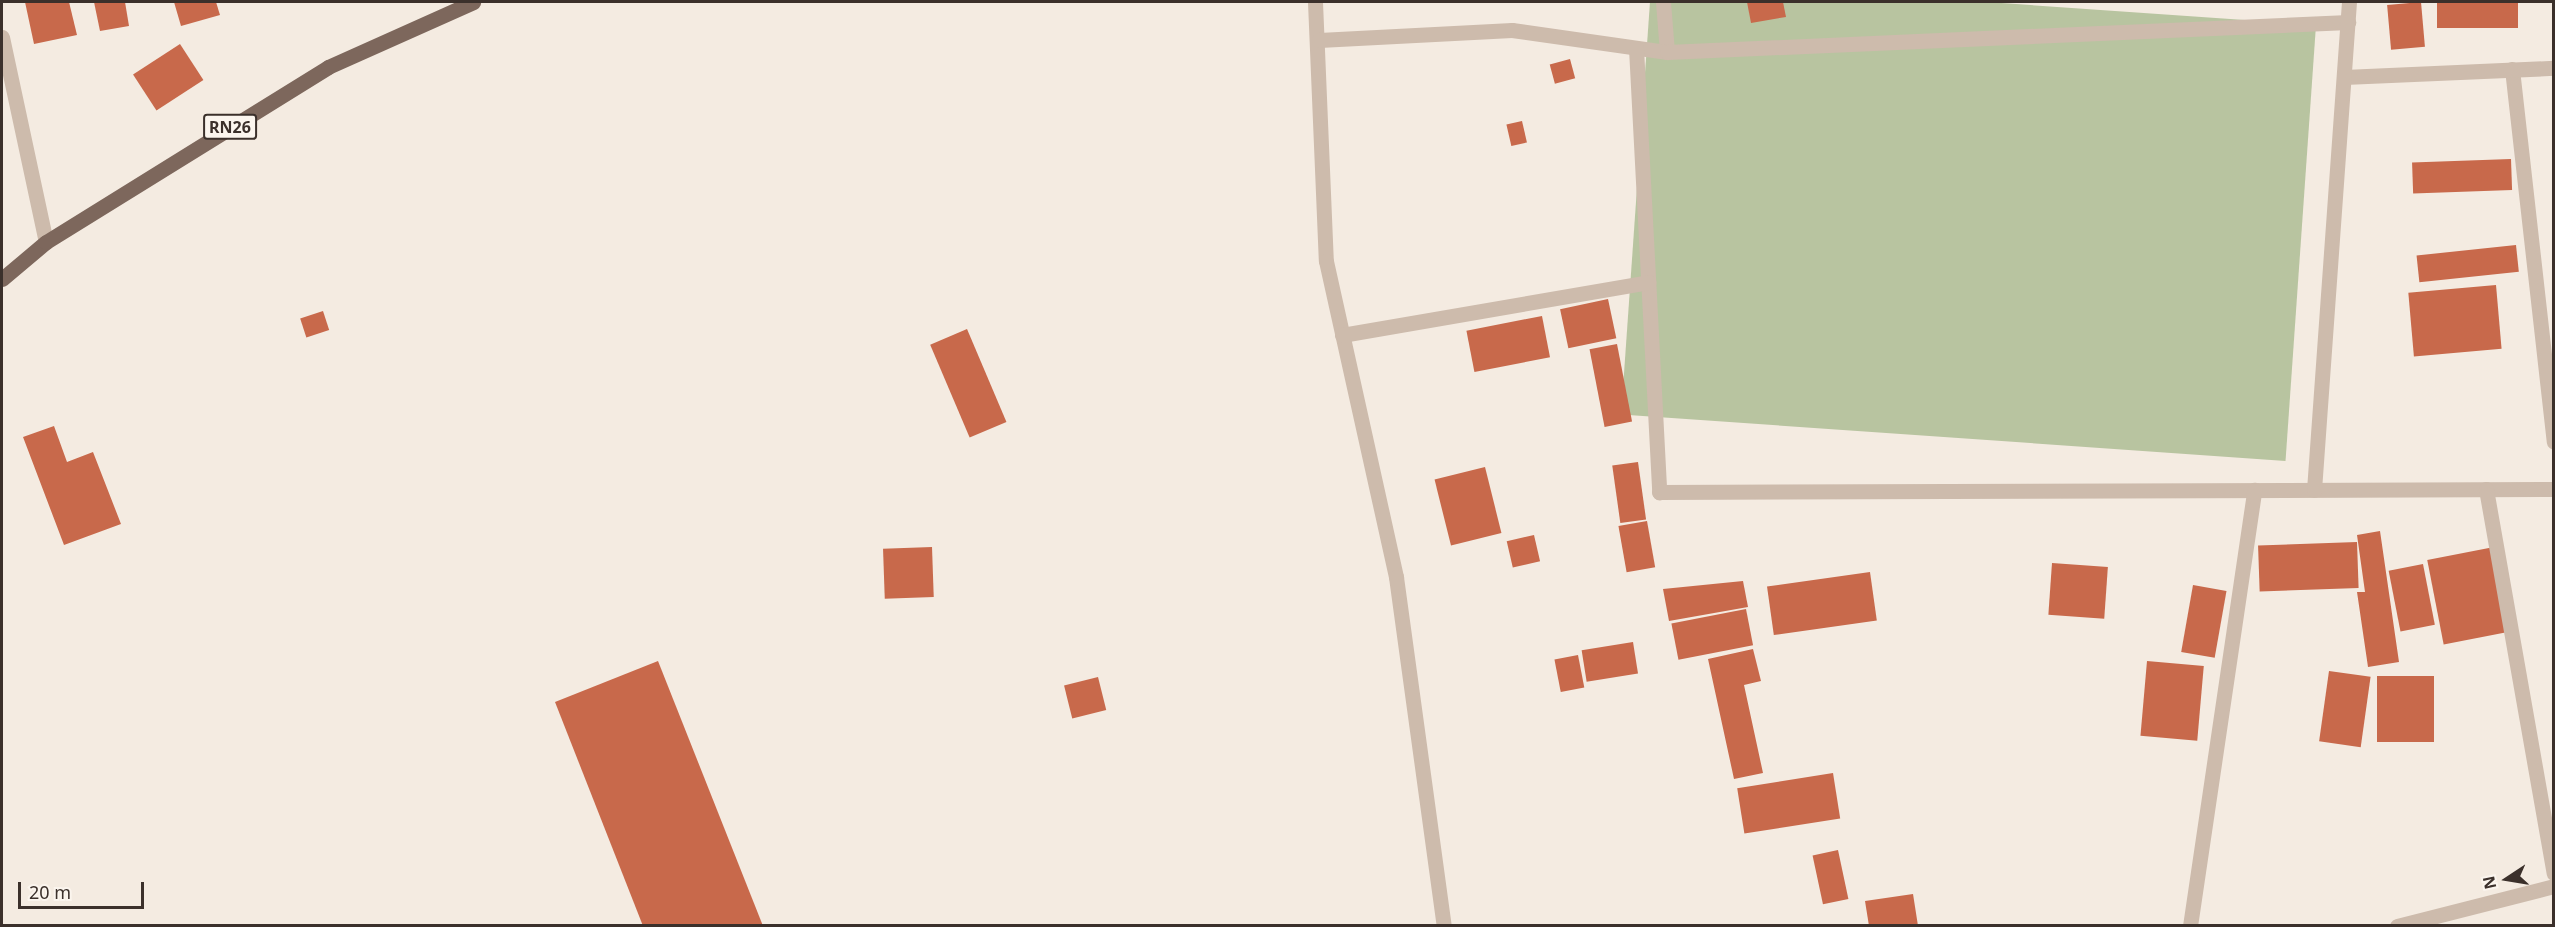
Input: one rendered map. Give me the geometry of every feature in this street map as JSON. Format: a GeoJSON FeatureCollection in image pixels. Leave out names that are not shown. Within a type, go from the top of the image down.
{"type":"FeatureCollection","features":[{"type":"Feature","properties":{"kind":"main road","name":"RN26"},"geometry":{"type":"LineString","coordinates":[[2,279],[46,242],[328,66],[473,2]]}},
{"type":"Feature","properties":{"kind":"street"},"geometry":{"type":"LineString","coordinates":[[1315,2],[1320,40],[1326,261],[1396,577],[1444,926]]}},
{"type":"Feature","properties":{"kind":"street"},"geometry":{"type":"LineString","coordinates":[[1663,2],[1667,52]]}},
{"type":"Feature","properties":{"kind":"street"},"geometry":{"type":"LineString","coordinates":[[2314,490],[2349,2]]}},
{"type":"Feature","properties":{"kind":"street"},"geometry":{"type":"LineString","coordinates":[[1320,40],[1512,30],[1667,52],[2348,22]]}},
{"type":"Feature","properties":{"kind":"street"},"geometry":{"type":"LineString","coordinates":[[2,37],[46,242]]}},
{"type":"Feature","properties":{"kind":"street"},"geometry":{"type":"LineString","coordinates":[[1636,48],[1659,492],[2553,489]]}},
{"type":"Feature","properties":{"kind":"street"},"geometry":{"type":"LineString","coordinates":[[2344,77],[2553,68]]}},
{"type":"Feature","properties":{"kind":"street"},"geometry":{"type":"LineString","coordinates":[[2512,69],[2553,442]]}},
{"type":"Feature","properties":{"kind":"street"},"geometry":{"type":"LineString","coordinates":[[1342,335],[1648,282]]}},
{"type":"Feature","properties":{"kind":"street"},"geometry":{"type":"LineString","coordinates":[[2486,489],[2553,873]]}},
{"type":"Feature","properties":{"kind":"street"},"geometry":{"type":"LineString","coordinates":[[2190,926],[2254,490]]}},
{"type":"Feature","properties":{"kind":"street"},"geometry":{"type":"LineString","coordinates":[[2397,926],[2553,886]]}},
{"type":"Feature","properties":{"kind":"green space"},"geometry":{"type":"Polygon","coordinates":[[[1650,2],[1987,2],[2316,25],[2286,461],[1621,414],[1650,2]]]}},
{"type":"Feature","properties":{"kind":"building"},"geometry":{"type":"Polygon","coordinates":[[[25,2],[69,2],[77,35],[34,44],[25,2]]]}},
{"type":"Feature","properties":{"kind":"building"},"geometry":{"type":"Polygon","coordinates":[[[94,2],[125,2],[129,26],[100,31],[94,2]]]}},
{"type":"Feature","properties":{"kind":"building"},"geometry":{"type":"Polygon","coordinates":[[[174,2],[216,2],[220,15],[181,26],[174,2]]]}},
{"type":"Feature","properties":{"kind":"building"},"geometry":{"type":"Polygon","coordinates":[[[1747,2],[1783,2],[1786,17],[1751,23],[1747,2]]]}},
{"type":"Feature","properties":{"kind":"building"},"geometry":{"type":"Polygon","coordinates":[[[2421,2],[2425,47],[2391,50],[2387,5],[2421,2]]]}},
{"type":"Feature","properties":{"kind":"building"},"geometry":{"type":"Polygon","coordinates":[[[2437,2],[2518,2],[2518,28],[2437,28],[2437,2]]]}},
{"type":"Feature","properties":{"kind":"building"},"geometry":{"type":"Polygon","coordinates":[[[180,44],[203,80],[156,111],[133,74],[180,44]]]}},
{"type":"Feature","properties":{"kind":"building"},"geometry":{"type":"Polygon","coordinates":[[[1570,59],[1575,78],[1555,84],[1550,64],[1570,59]]]}},
{"type":"Feature","properties":{"kind":"building"},"geometry":{"type":"Polygon","coordinates":[[[1522,121],[1527,142],[1511,146],[1506,125],[1522,121]]]}},
{"type":"Feature","properties":{"kind":"building"},"geometry":{"type":"Polygon","coordinates":[[[2511,159],[2512,190],[2413,193],[2412,162],[2511,159]]]}},
{"type":"Feature","properties":{"kind":"building"},"geometry":{"type":"Polygon","coordinates":[[[2516,245],[2519,272],[2419,282],[2417,255],[2516,245]]]}},
{"type":"Feature","properties":{"kind":"building"},"geometry":{"type":"Polygon","coordinates":[[[2496,285],[2502,349],[2414,356],[2408,293],[2496,285]]]}},
{"type":"Feature","properties":{"kind":"building"},"geometry":{"type":"Polygon","coordinates":[[[1608,299],[1616,338],[1568,348],[1560,309],[1608,299]]]}},
{"type":"Feature","properties":{"kind":"building"},"geometry":{"type":"Polygon","coordinates":[[[323,311],[329,330],[306,337],[300,318],[323,311]]]}},
{"type":"Feature","properties":{"kind":"building"},"geometry":{"type":"Polygon","coordinates":[[[1542,316],[1550,357],[1474,372],[1466,331],[1542,316]]]}},
{"type":"Feature","properties":{"kind":"building"},"geometry":{"type":"Polygon","coordinates":[[[967,329],[1006,422],[970,438],[930,345],[967,329]]]}},
{"type":"Feature","properties":{"kind":"building"},"geometry":{"type":"Polygon","coordinates":[[[1617,344],[1632,422],[1605,427],[1590,349],[1617,344]]]}},
{"type":"Feature","properties":{"kind":"building"},"geometry":{"type":"Polygon","coordinates":[[[54,426],[67,462],[93,452],[121,524],[64,545],[23,437],[54,426]]]}},
{"type":"Feature","properties":{"kind":"building"},"geometry":{"type":"Polygon","coordinates":[[[1638,462],[1646,519],[1620,523],[1612,466],[1638,462]]]}},
{"type":"Feature","properties":{"kind":"building"},"geometry":{"type":"Polygon","coordinates":[[[1485,467],[1501,533],[1451,546],[1435,480],[1485,467]]]}},
{"type":"Feature","properties":{"kind":"building"},"geometry":{"type":"Polygon","coordinates":[[[1647,521],[1655,567],[1627,572],[1618,526],[1647,521]]]}},
{"type":"Feature","properties":{"kind":"building"},"geometry":{"type":"Polygon","coordinates":[[[2380,531],[2399,662],[2368,667],[2357,592],[2365,592],[2357,535],[2380,531]]]}},
{"type":"Feature","properties":{"kind":"building"},"geometry":{"type":"Polygon","coordinates":[[[1534,535],[1540,561],[1513,568],[1507,541],[1534,535]]]}},
{"type":"Feature","properties":{"kind":"building"},"geometry":{"type":"Polygon","coordinates":[[[2357,542],[2359,588],[2260,591],[2258,545],[2357,542]]]}},
{"type":"Feature","properties":{"kind":"building"},"geometry":{"type":"Polygon","coordinates":[[[932,547],[934,597],[885,599],[883,549],[932,547]]]}},
{"type":"Feature","properties":{"kind":"building"},"geometry":{"type":"Polygon","coordinates":[[[2494,547],[2510,631],[2444,644],[2427,560],[2494,547]]]}},
{"type":"Feature","properties":{"kind":"building"},"geometry":{"type":"Polygon","coordinates":[[[2052,563],[2108,567],[2104,619],[2048,615],[2052,563]]]}},
{"type":"Feature","properties":{"kind":"building"},"geometry":{"type":"Polygon","coordinates":[[[2423,564],[2435,625],[2400,632],[2389,571],[2423,564]]]}},
{"type":"Feature","properties":{"kind":"building"},"geometry":{"type":"Polygon","coordinates":[[[1870,572],[1877,621],[1774,635],[1767,586],[1870,572]]]}},
{"type":"Feature","properties":{"kind":"building"},"geometry":{"type":"Polygon","coordinates":[[[1743,581],[1748,607],[1669,621],[1663,589],[1743,581]]]}},
{"type":"Feature","properties":{"kind":"building"},"geometry":{"type":"Polygon","coordinates":[[[2193,585],[2226,591],[2215,658],[2181,652],[2193,585]]]}},
{"type":"Feature","properties":{"kind":"building"},"geometry":{"type":"Polygon","coordinates":[[[1746,609],[1753,645],[1678,660],[1671,624],[1746,609]]]}},
{"type":"Feature","properties":{"kind":"building"},"geometry":{"type":"Polygon","coordinates":[[[1633,642],[1638,674],[1587,682],[1582,650],[1633,642]]]}},
{"type":"Feature","properties":{"kind":"building"},"geometry":{"type":"Polygon","coordinates":[[[1753,649],[1761,681],[1744,685],[1763,773],[1734,779],[1708,659],[1753,649]]]}},
{"type":"Feature","properties":{"kind":"building"},"geometry":{"type":"Polygon","coordinates":[[[1578,655],[1584,687],[1561,692],[1554,660],[1578,655]]]}},
{"type":"Feature","properties":{"kind":"building"},"geometry":{"type":"Polygon","coordinates":[[[658,661],[763,926],[643,926],[555,702],[658,661]]]}},
{"type":"Feature","properties":{"kind":"building"},"geometry":{"type":"Polygon","coordinates":[[[2147,661],[2204,666],[2197,741],[2140,736],[2147,661]]]}},
{"type":"Feature","properties":{"kind":"building"},"geometry":{"type":"Polygon","coordinates":[[[2329,671],[2371,677],[2361,747],[2319,741],[2329,671]]]}},
{"type":"Feature","properties":{"kind":"building"},"geometry":{"type":"Polygon","coordinates":[[[2377,676],[2434,676],[2434,742],[2377,742],[2377,676]]]}},
{"type":"Feature","properties":{"kind":"building"},"geometry":{"type":"Polygon","coordinates":[[[1098,677],[1106,710],[1072,718],[1064,685],[1098,677]]]}},
{"type":"Feature","properties":{"kind":"building"},"geometry":{"type":"Polygon","coordinates":[[[1833,773],[1840,818],[1744,834],[1737,788],[1833,773]]]}},
{"type":"Feature","properties":{"kind":"building"},"geometry":{"type":"Polygon","coordinates":[[[1838,850],[1848,899],[1823,904],[1813,855],[1838,850]]]}},
{"type":"Feature","properties":{"kind":"building"},"geometry":{"type":"Polygon","coordinates":[[[1913,894],[1918,926],[1869,926],[1865,901],[1913,894]]]}}]}
